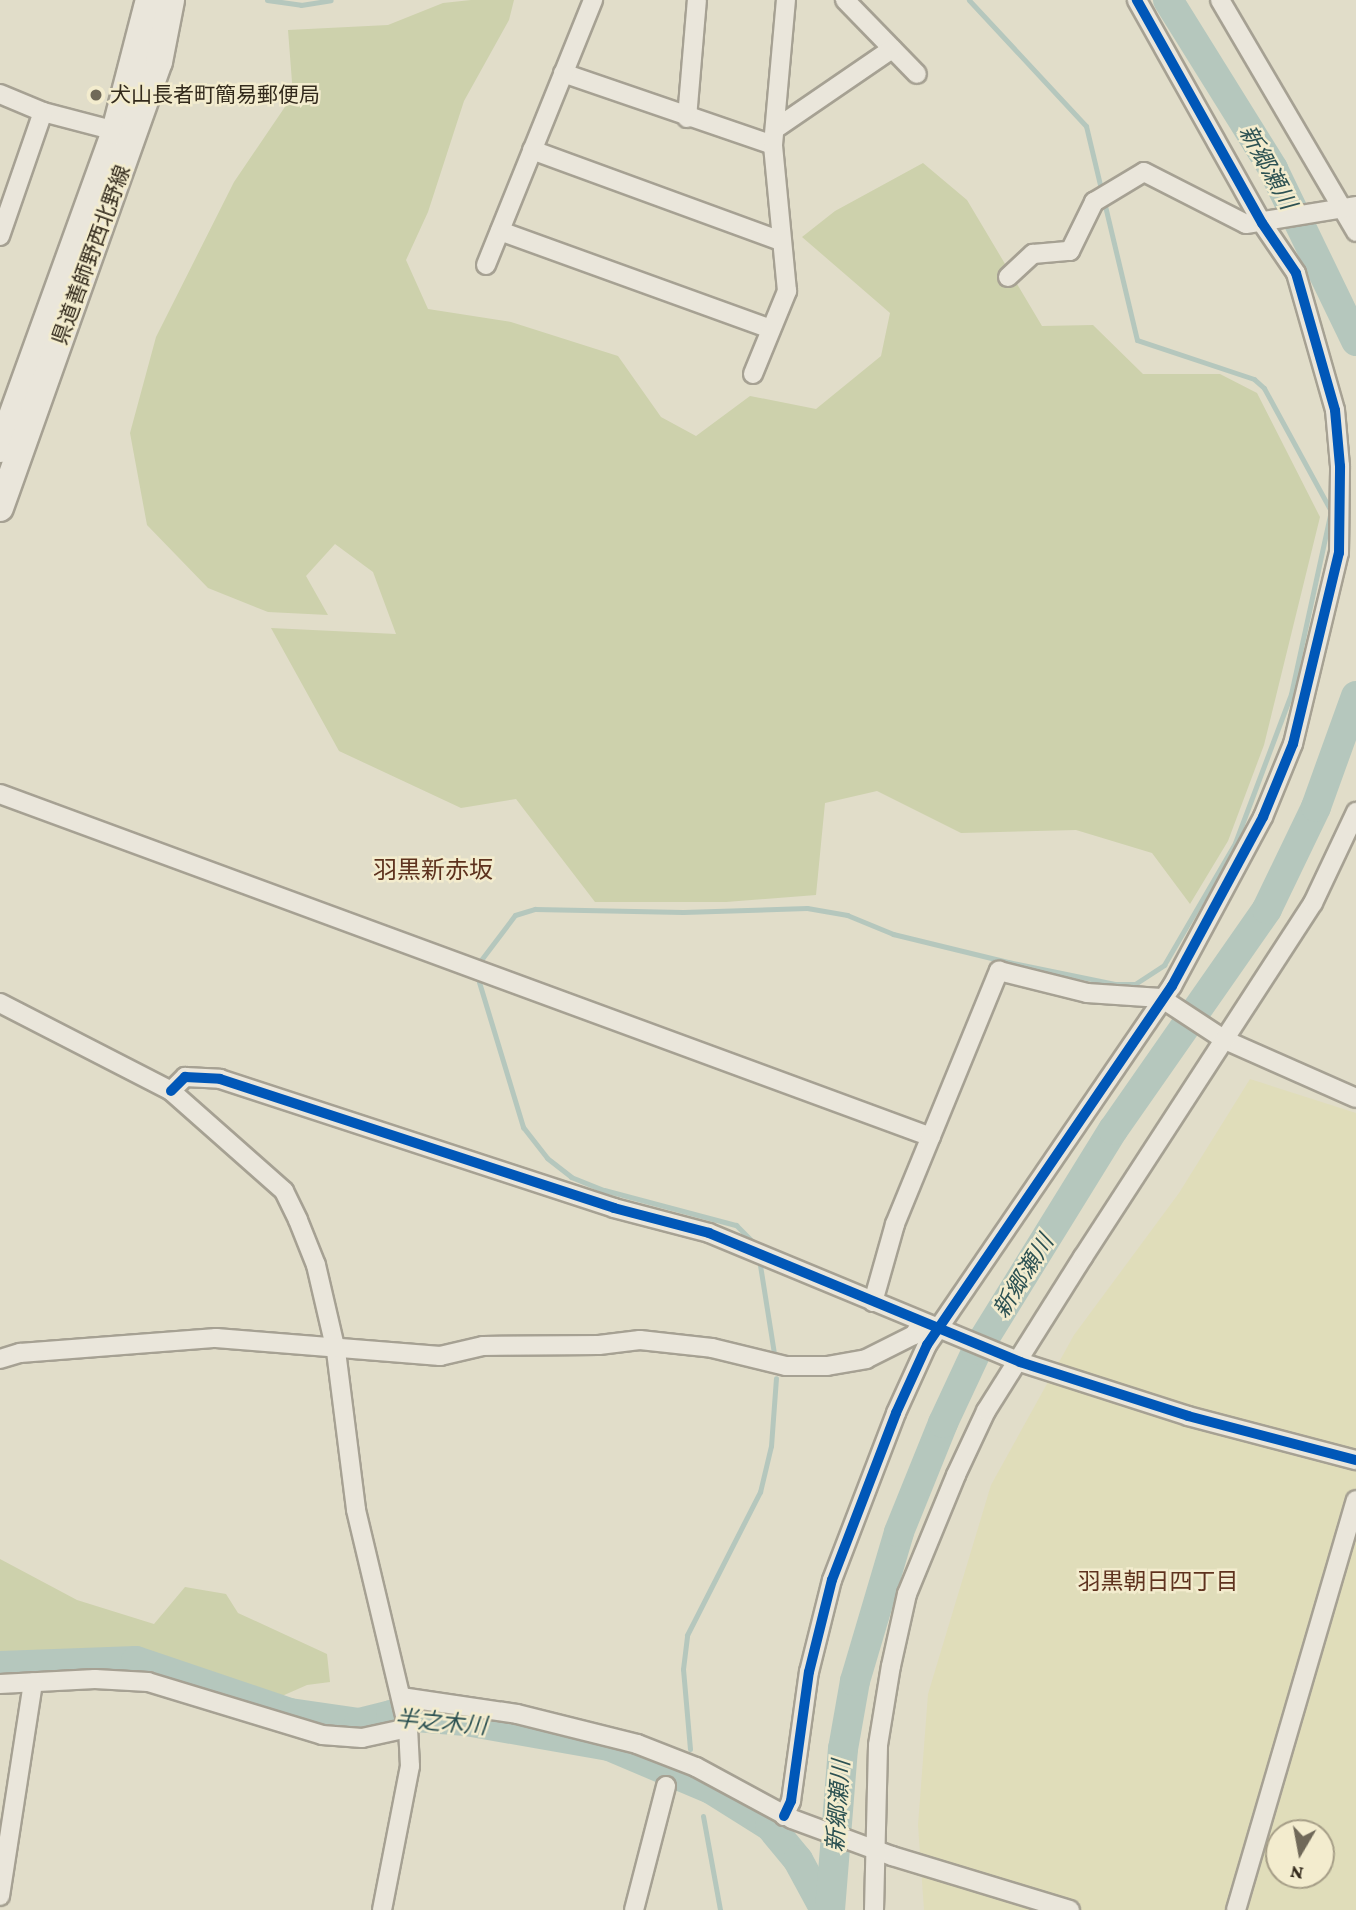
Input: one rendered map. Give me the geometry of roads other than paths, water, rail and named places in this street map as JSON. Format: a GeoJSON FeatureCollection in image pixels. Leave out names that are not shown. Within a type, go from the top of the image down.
{"type":"FeatureCollection","features":[{"type":"Feature","properties":{"kind":"main road","name":"県道善師野西北野線"},"geometry":{"type":"LineString","coordinates":[[0,508],[124,133],[149,0]]}},
{"type":"Feature","properties":{"kind":"main road","name":"県道善師野西北野線"},"geometry":{"type":"LineString","coordinates":[[0,449],[124,133],[159,62],[171,0]]}},
{"type":"Feature","properties":{"kind":"street"},"geometry":{"type":"LineString","coordinates":[[486,265],[593,0]]}},
{"type":"Feature","properties":{"kind":"street"},"geometry":{"type":"LineString","coordinates":[[687,118],[697,0]]}},
{"type":"Feature","properties":{"kind":"street"},"geometry":{"type":"LineString","coordinates":[[753,374],[787,290],[778,240],[774,137],[786,0]]}},
{"type":"Feature","properties":{"kind":"street"},"geometry":{"type":"LineString","coordinates":[[845,0],[917,74]]}},
{"type":"Feature","properties":{"kind":"street"},"geometry":{"type":"LineString","coordinates":[[788,1818],[809,1672],[832,1580],[871,1471],[935,1327],[1161,998],[1172,986],[1264,817],[1293,744],[1339,553],[1340,466],[1325,365],[1296,273],[1262,223],[1137,0]]}},
{"type":"Feature","properties":{"kind":"street"},"geometry":{"type":"LineString","coordinates":[[1220,0],[1356,232]]}},
{"type":"Feature","properties":{"kind":"street"},"geometry":{"type":"LineString","coordinates":[[564,73],[687,118],[774,137],[892,49]]}},
{"type":"Feature","properties":{"kind":"street"},"geometry":{"type":"LineString","coordinates":[[0,94],[43,112],[124,133]]}},
{"type":"Feature","properties":{"kind":"street"},"geometry":{"type":"LineString","coordinates":[[0,236],[7,195],[43,112]]}},
{"type":"Feature","properties":{"kind":"street"},"geometry":{"type":"LineString","coordinates":[[532,150],[778,240]]}},
{"type":"Feature","properties":{"kind":"street"},"geometry":{"type":"LineString","coordinates":[[1008,277],[1033,254],[1070,251],[1097,199],[1144,172],[1246,224],[1343,209]]}},
{"type":"Feature","properties":{"kind":"street"},"geometry":{"type":"LineString","coordinates":[[500,231],[771,329]]}},
{"type":"Feature","properties":{"kind":"street"},"geometry":{"type":"LineString","coordinates":[[0,794],[931,1137]]}},
{"type":"Feature","properties":{"kind":"street"},"geometry":{"type":"LineString","coordinates":[[874,1910],[869,1848],[878,1745],[907,1594],[966,1454],[986,1412],[1314,903],[1356,812]]}},
{"type":"Feature","properties":{"kind":"street"},"geometry":{"type":"LineString","coordinates":[[873,1302],[895,1224],[999,971],[1087,993],[1161,998],[1225,1040],[1356,1098]]}},
{"type":"Feature","properties":{"kind":"street"},"geometry":{"type":"LineString","coordinates":[[0,1003],[171,1091],[284,1191],[316,1265],[336,1351],[356,1510],[408,1728],[410,1766],[382,1910]]}},
{"type":"Feature","properties":{"kind":"street"},"geometry":{"type":"LineString","coordinates":[[171,1091],[185,1077],[220,1079],[589,1199],[709,1233],[1020,1362],[1188,1416],[1356,1461]]}},
{"type":"Feature","properties":{"kind":"street"},"geometry":{"type":"LineString","coordinates":[[0,1359],[216,1338],[336,1351],[440,1356],[483,1346],[599,1345],[640,1340],[712,1348],[786,1366],[827,1366],[866,1359],[935,1327]]}},
{"type":"Feature","properties":{"kind":"street"},"geometry":{"type":"LineString","coordinates":[[1236,1910],[1356,1500]]}},
{"type":"Feature","properties":{"kind":"street"},"geometry":{"type":"LineString","coordinates":[[0,1684],[95,1679],[148,1682],[322,1735],[362,1738],[408,1728]]}},
{"type":"Feature","properties":{"kind":"street"},"geometry":{"type":"LineString","coordinates":[[0,1896],[33,1683]]}},
{"type":"Feature","properties":{"kind":"street"},"geometry":{"type":"LineString","coordinates":[[401,1697],[517,1714],[638,1744],[696,1767],[788,1818],[869,1848],[1070,1910]]}},
{"type":"Feature","properties":{"kind":"street"},"geometry":{"type":"LineString","coordinates":[[634,1910],[666,1786]]}},
{"type":"Feature","properties":{"kind":"waterway"},"geometry":{"type":"LineString","coordinates":[[267,0],[301,5],[331,0]]}},
{"type":"Feature","properties":{"kind":"waterway"},"geometry":{"type":"LineString","coordinates":[[481,960],[515,915],[535,909],[683,912],[807,908],[847,915],[893,934],[1008,962],[1115,984],[1135,984],[1164,965],[1235,843],[1291,694],[1331,511],[1264,388],[1254,379],[1137,340],[1086,126],[969,0]]}},
{"type":"Feature","properties":{"kind":"waterway","name":"新郷瀬川"},"geometry":{"type":"LineString","coordinates":[[1168,0],[1273,169],[1356,341]]}},
{"type":"Feature","properties":{"kind":"waterway","name":"新郷瀬川"},"geometry":{"type":"LineString","coordinates":[[830,1910],[843,1749],[855,1681],[899,1532],[943,1423],[977,1350],[1113,1130],[1267,909],[1316,807],[1356,696]]}},
{"type":"Feature","properties":{"kind":"waterway"},"geometry":{"type":"LineString","coordinates":[[479,982],[523,1127],[547,1158],[571,1177],[604,1190],[736,1225],[753,1242]]}},
{"type":"Feature","properties":{"kind":"waterway"},"geometry":{"type":"LineString","coordinates":[[760,1265],[774,1353]]}},
{"type":"Feature","properties":{"kind":"waterway"},"geometry":{"type":"LineString","coordinates":[[690,1749],[683,1669],[687,1635],[760,1492],[771,1446],[776,1378]]}},
{"type":"Feature","properties":{"kind":"waterway","name":"半之木川"},"geometry":{"type":"LineString","coordinates":[[0,1666],[136,1661],[290,1713],[359,1723],[391,1715],[466,1721],[609,1746],[711,1789],[770,1826],[798,1860],[825,1910]]}},
{"type":"Feature","properties":{"kind":"waterway"},"geometry":{"type":"LineString","coordinates":[[703,1816],[720,1910]]}},
{"type":"Feature","properties":{"kind":"place","name":"犬山長者町簡易郵便局"},"geometry":{"type":"Point","coordinates":[96,95]}},
{"type":"Feature","properties":{"kind":"district","name":"羽黒新赤坂"},"geometry":{"type":"Point","coordinates":[433,870]}},
{"type":"Feature","properties":{"kind":"district","name":"羽黒朝日四丁目"},"geometry":{"type":"Point","coordinates":[1158,1581]}}]}
